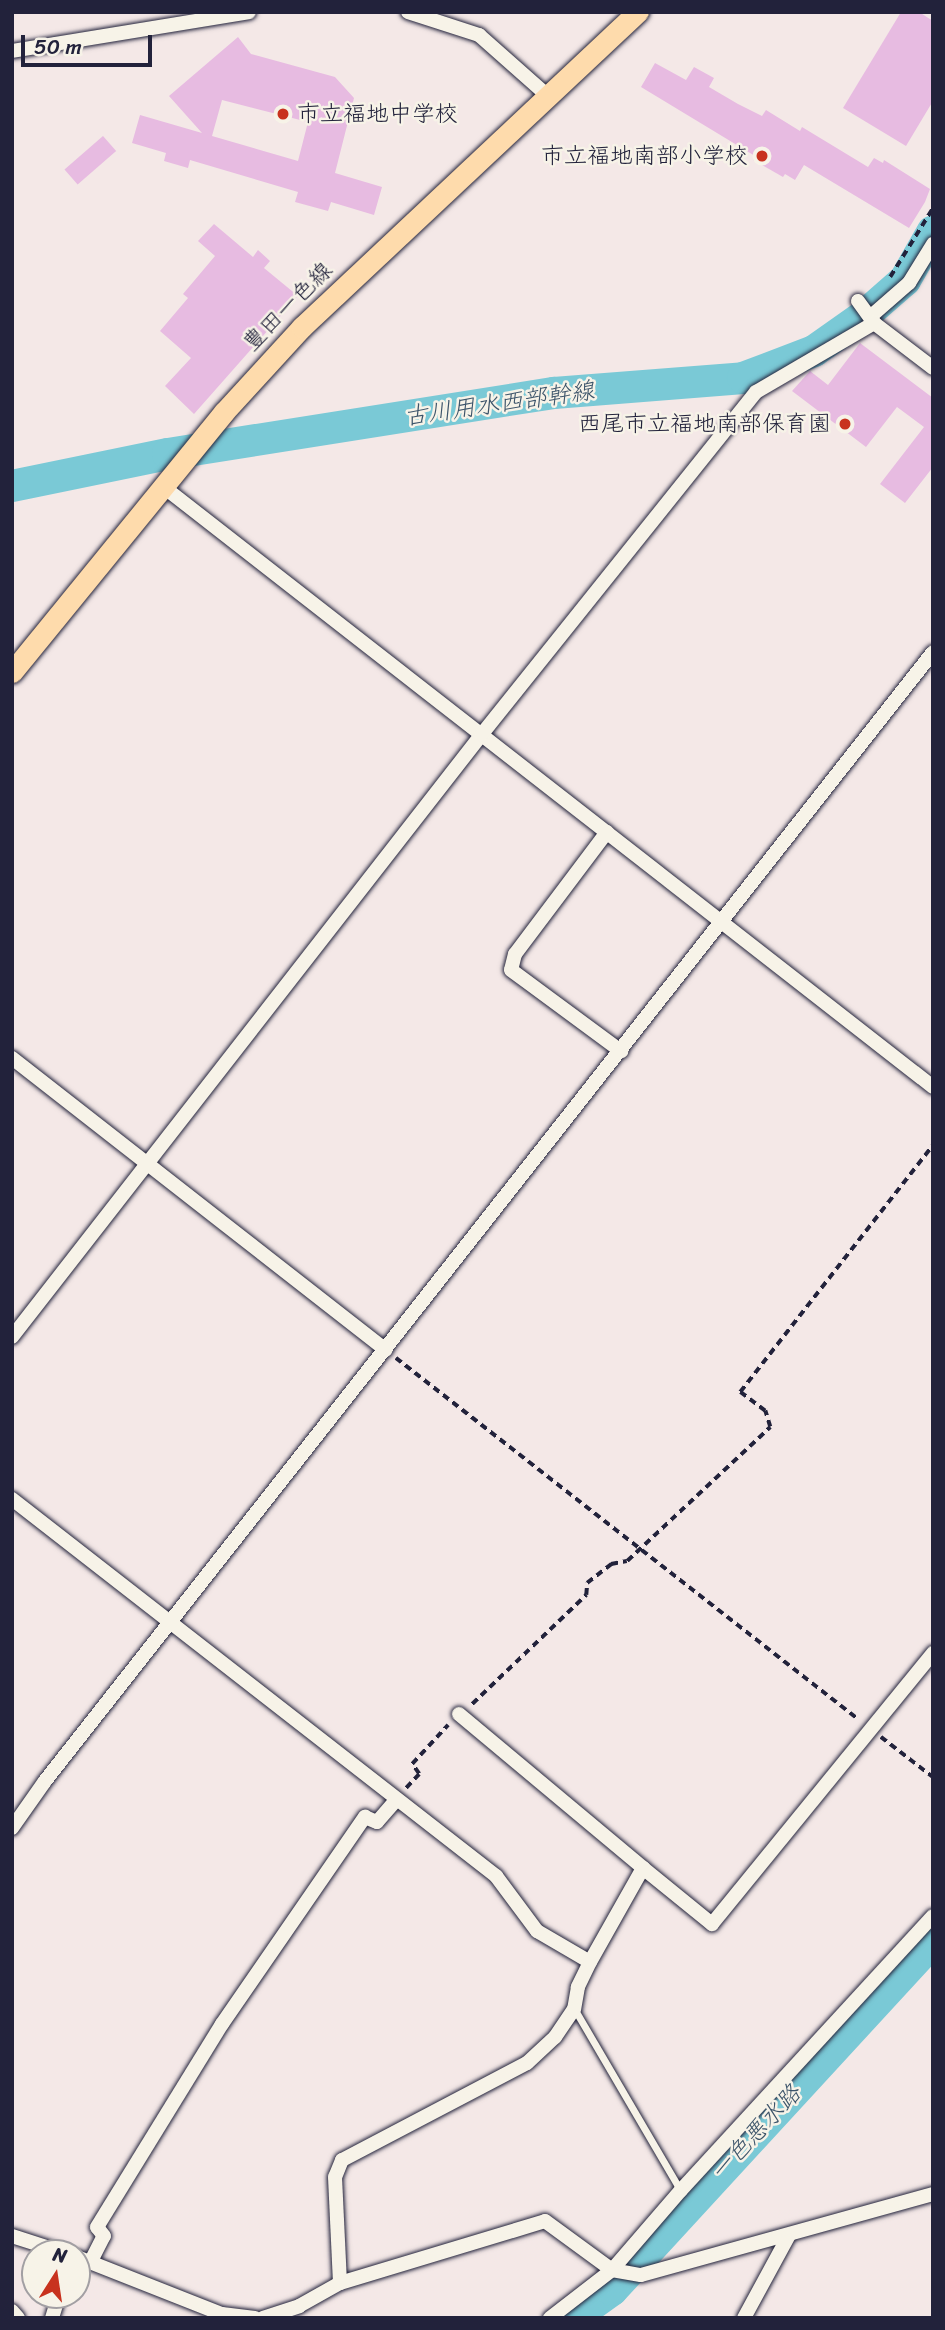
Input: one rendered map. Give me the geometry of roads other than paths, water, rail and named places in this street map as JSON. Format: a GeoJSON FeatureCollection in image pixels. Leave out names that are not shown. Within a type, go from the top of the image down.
{"type":"FeatureCollection","features":[{"type":"Feature","properties":{"kind":"main road","name":"豊田一色線"},"geometry":{"type":"LineString","coordinates":[[12,672],[165,488],[224,412],[302,327],[638,12]]}},
{"type":"Feature","properties":{"kind":"street"},"geometry":{"type":"LineString","coordinates":[[12,51],[249,12]]}},
{"type":"Feature","properties":{"kind":"street"},"geometry":{"type":"LineString","coordinates":[[408,12],[479,35],[548,96]]}},
{"type":"Feature","properties":{"kind":"street"},"geometry":{"type":"LineString","coordinates":[[12,1337],[482,734],[756,392],[872,320],[909,283],[933,244]]}},
{"type":"Feature","properties":{"kind":"street"},"geometry":{"type":"LineString","coordinates":[[858,301],[872,320],[933,368]]}},
{"type":"Feature","properties":{"kind":"street"},"geometry":{"type":"LineString","coordinates":[[165,488],[933,1087]]}},
{"type":"Feature","properties":{"kind":"street"},"geometry":{"type":"LineString","coordinates":[[12,1828],[45,1781],[933,652]]}},
{"type":"Feature","properties":{"kind":"street"},"geometry":{"type":"LineString","coordinates":[[607,832],[515,954],[511,970],[621,1051]]}},
{"type":"Feature","properties":{"kind":"street"},"geometry":{"type":"LineString","coordinates":[[12,1058],[386,1350]]}},
{"type":"Feature","properties":{"kind":"street"},"geometry":{"type":"LineString","coordinates":[[12,1499],[496,1876],[537,1931],[590,1962]]}},
{"type":"Feature","properties":{"kind":"street"},"geometry":{"type":"LineString","coordinates":[[459,1714],[712,1924],[873,1730],[933,1653]]}},
{"type":"Feature","properties":{"kind":"street"},"geometry":{"type":"LineString","coordinates":[[91,2250],[104,2236],[97,2227],[222,2024],[365,1817],[377,1822],[396,1800]]}},
{"type":"Feature","properties":{"kind":"street"},"geometry":{"type":"LineString","coordinates":[[340,2283],[335,2177],[342,2160],[527,2063],[555,2037],[574,2009],[578,1987],[590,1962],[643,1868]]}},
{"type":"Feature","properties":{"kind":"street"},"geometry":{"type":"LineString","coordinates":[[550,2318],[612,2270],[681,2190],[933,1916]]}},
{"type":"Feature","properties":{"kind":"street"},"geometry":{"type":"LineString","coordinates":[[263,2318],[299,2306],[340,2283],[545,2221],[612,2270],[641,2275],[933,2194]]}},
{"type":"Feature","properties":{"kind":"street"},"geometry":{"type":"LineString","coordinates":[[744,2318],[789,2235]]}},
{"type":"Feature","properties":{"kind":"street"},"geometry":{"type":"LineString","coordinates":[[91,2263],[222,2314],[255,2318]]}},
{"type":"Feature","properties":{"kind":"street"},"geometry":{"type":"LineString","coordinates":[[12,2311],[18,2318]]}},
{"type":"Feature","properties":{"kind":"lane"},"geometry":{"type":"LineString","coordinates":[[574,2009],[681,2190]]}},
{"type":"Feature","properties":{"kind":"waterway","name":"古川用水西部幹線"},"geometry":{"type":"LineString","coordinates":[[12,486],[168,454],[554,393],[743,378],[814,351],[865,315],[905,280],[933,231]]}},
{"type":"Feature","properties":{"kind":"waterway","name":"一色悪水路"},"geometry":{"type":"LineString","coordinates":[[573,2318],[612,2290],[933,1941]]}},
{"type":"Feature","properties":{"kind":"place","name":"市立福地中学校"},"geometry":{"type":"Point","coordinates":[283,114]}},
{"type":"Feature","properties":{"kind":"place","name":"市立福地南部小学校"},"geometry":{"type":"Point","coordinates":[762,156]}},
{"type":"Feature","properties":{"kind":"place","name":"西尾市立福地南部保育園"},"geometry":{"type":"Point","coordinates":[845,424]}}]}
